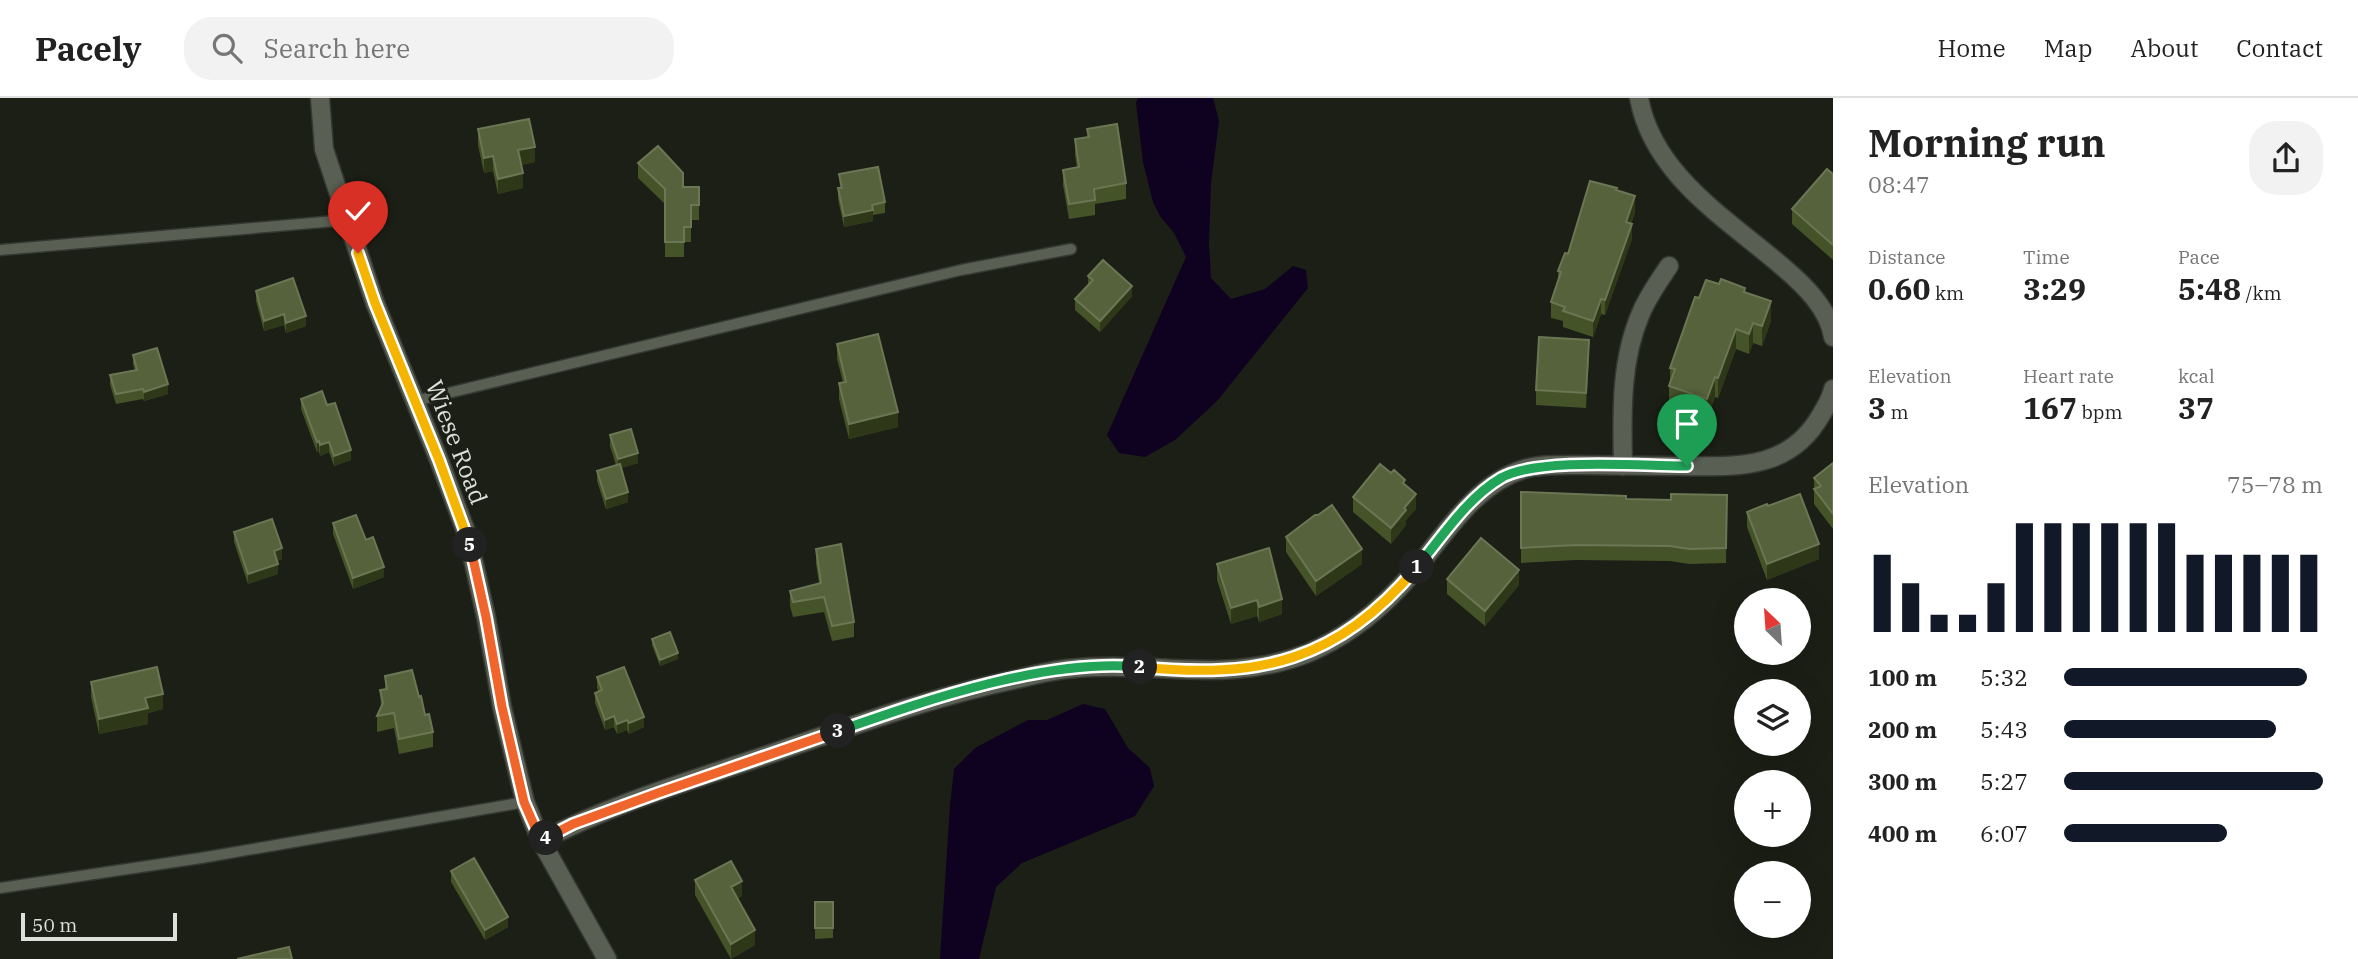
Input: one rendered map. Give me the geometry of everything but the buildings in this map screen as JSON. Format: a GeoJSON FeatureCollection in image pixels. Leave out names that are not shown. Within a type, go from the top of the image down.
{"type":"FeatureCollection","features":[{"type":"Feature","properties":{"kind":"street","name":"Wiese Road"},"geometry":{"type":"LineString","coordinates":[[320,98],[324,149],[347,220],[375,303],[468,537],[524,802],[541,841],[607,959]]}},
{"type":"Feature","properties":{"kind":"street"},"geometry":{"type":"LineString","coordinates":[[1639,98],[1656,144],[1673,170],[1705,202],[1798,281],[1818,303],[1833,337]]}},
{"type":"Feature","properties":{"kind":"street"},"geometry":{"type":"LineString","coordinates":[[1623,466],[1623,393],[1632,340],[1641,313],[1669,266]]}},
{"type":"Feature","properties":{"kind":"street"},"geometry":{"type":"LineString","coordinates":[[541,841],[573,824],[658,793],[870,720],[973,688],[1064,669],[1120,665],[1166,670],[1222,671],[1264,667],[1309,652],[1354,629],[1397,591],[1475,499],[1502,477],[1528,468],[1569,465],[1731,467],[1768,460],[1796,446],[1809,432],[1821,416],[1833,389]]}},
{"type":"Feature","properties":{"kind":"lane"},"geometry":{"type":"LineString","coordinates":[[0,250],[347,220]]}},
{"type":"Feature","properties":{"kind":"lane"},"geometry":{"type":"LineString","coordinates":[[415,401],[961,270],[1071,249]]}},
{"type":"Feature","properties":{"kind":"lane"},"geometry":{"type":"LineString","coordinates":[[0,888],[201,858],[524,802]]}},
{"type":"Feature","properties":{"kind":"shaded area"},"geometry":{"type":"Polygon","coordinates":[[[1138,98],[1213,98],[1219,121],[1211,183],[1211,278],[1231,299],[1265,289],[1293,266],[1306,270],[1308,288],[1217,401],[1175,440],[1145,457],[1119,453],[1107,435],[1186,257],[1153,202],[1143,162],[1136,103],[1138,98]]]}},
{"type":"Feature","properties":{"kind":"shaded area"},"geometry":{"type":"Polygon","coordinates":[[[1083,704],[1105,709],[1128,748],[1150,768],[1154,786],[1135,816],[1022,863],[996,887],[979,959],[940,959],[954,769],[975,748],[1028,720],[1047,720],[1083,704]]]}},
{"type":"Feature","properties":{"kind":"route"},"geometry":{"type":"LineString","coordinates":[[358,253],[375,303],[468,537],[524,802],[541,841],[573,824],[658,793],[870,720],[973,688],[1064,669],[1120,665],[1166,670],[1222,671],[1264,667],[1309,652],[1354,629],[1397,591],[1475,499],[1502,477],[1528,468],[1569,465],[1687,466]]}}]}
